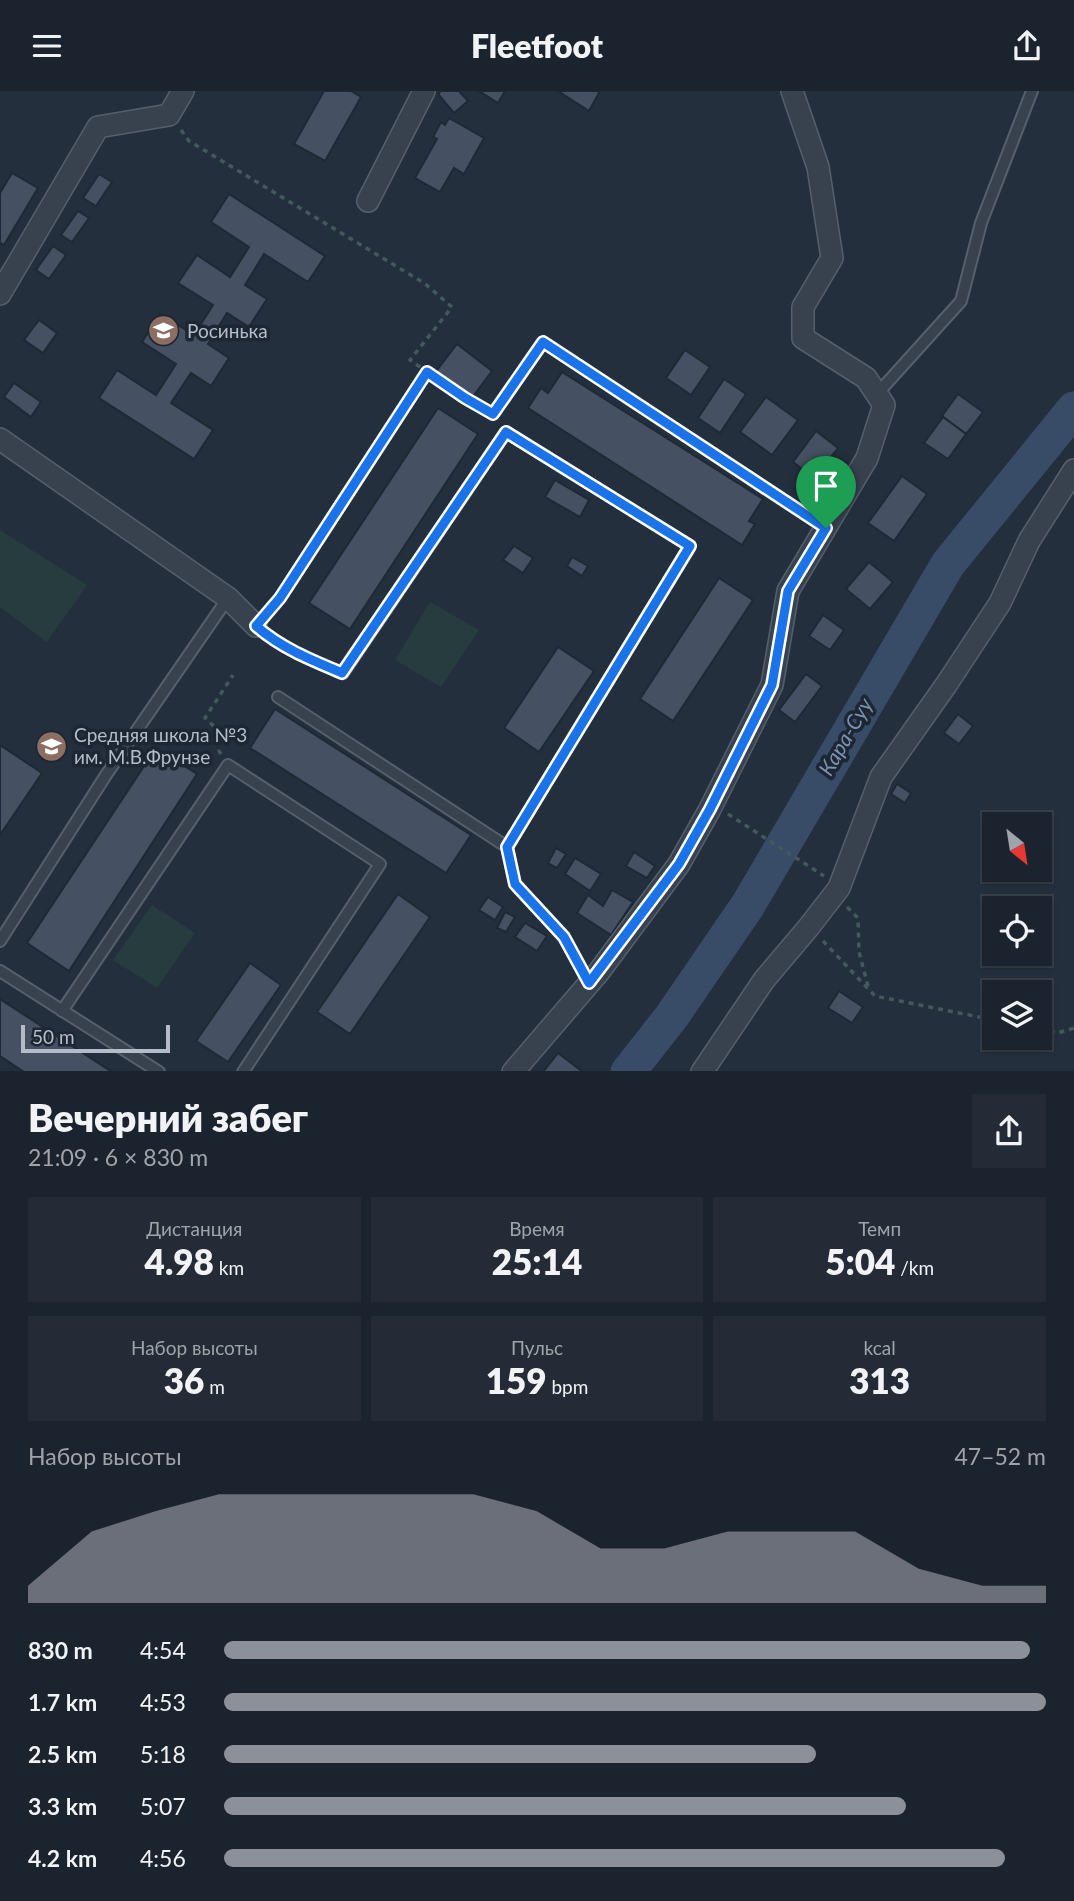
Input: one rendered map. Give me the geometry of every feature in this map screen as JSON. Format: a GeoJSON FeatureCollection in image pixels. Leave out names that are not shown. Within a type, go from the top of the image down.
{"type":"FeatureCollection","features":[{"type":"Feature","properties":{"kind":"street"},"geometry":{"type":"LineString","coordinates":[[0,293],[98,127],[169,115],[183,91]]}},
{"type":"Feature","properties":{"kind":"street"},"geometry":{"type":"LineString","coordinates":[[368,201],[424,91]]}},
{"type":"Feature","properties":{"kind":"street"},"geometry":{"type":"LineString","coordinates":[[514,1071],[589,983],[679,864],[710,809],[772,685],[788,591],[867,458],[884,405],[866,379],[803,338],[803,307],[832,258],[818,167],[792,91]]}},
{"type":"Feature","properties":{"kind":"street"},"geometry":{"type":"LineString","coordinates":[[0,439],[228,598],[256,626]]}},
{"type":"Feature","properties":{"kind":"street"},"geometry":{"type":"LineString","coordinates":[[703,1071],[764,980],[839,888],[881,777],[1000,603],[1029,541],[1074,470]]}},
{"type":"Feature","properties":{"kind":"lane"},"geometry":{"type":"LineString","coordinates":[[877,394],[961,301],[981,223],[1032,91]]}},
{"type":"Feature","properties":{"kind":"lane"},"geometry":{"type":"LineString","coordinates":[[256,626],[268,637],[301,656],[342,673],[506,432],[690,546],[507,847],[515,884],[564,937],[589,983]]}},
{"type":"Feature","properties":{"kind":"lane"},"geometry":{"type":"LineString","coordinates":[[0,941],[106,775],[228,598]]}},
{"type":"Feature","properties":{"kind":"lane"},"geometry":{"type":"LineString","coordinates":[[278,697],[507,847]]}},
{"type":"Feature","properties":{"kind":"lane"},"geometry":{"type":"LineString","coordinates":[[62,1010],[228,765],[380,864],[244,1071]]}},
{"type":"Feature","properties":{"kind":"lane"},"geometry":{"type":"LineString","coordinates":[[0,971],[157,1071]]}},
{"type":"Feature","properties":{"kind":"path"},"geometry":{"type":"LineString","coordinates":[[169,115],[190,141],[424,283],[452,307],[410,360],[493,414],[506,432]]}},
{"type":"Feature","properties":{"kind":"path"},"geometry":{"type":"LineString","coordinates":[[493,414],[543,342],[826,528]]}},
{"type":"Feature","properties":{"kind":"path"},"geometry":{"type":"LineString","coordinates":[[256,626],[280,598],[427,372]]}},
{"type":"Feature","properties":{"kind":"path"},"geometry":{"type":"LineString","coordinates":[[228,765],[219,751],[217,729],[205,718],[233,675]]}},
{"type":"Feature","properties":{"kind":"path"},"geometry":{"type":"LineString","coordinates":[[748,827],[812,867]]}},
{"type":"Feature","properties":{"kind":"path"},"geometry":{"type":"LineString","coordinates":[[839,888],[847,907],[858,918],[859,952],[869,990]]}},
{"type":"Feature","properties":{"kind":"path"},"geometry":{"type":"LineString","coordinates":[[808,928],[829,945],[875,996],[982,1018]]}},
{"type":"Feature","properties":{"kind":"path"},"geometry":{"type":"LineString","coordinates":[[1052,1032],[1058,1033],[1074,1028]]}},
{"type":"Feature","properties":{"kind":"green space"},"geometry":{"type":"Polygon","coordinates":[[[0,530],[87,585],[47,642],[0,607],[0,530]]]}},
{"type":"Feature","properties":{"kind":"green space"},"geometry":{"type":"Polygon","coordinates":[[[430,602],[479,630],[441,687],[395,660],[430,602]]]}},
{"type":"Feature","properties":{"kind":"green space"},"geometry":{"type":"Polygon","coordinates":[[[152,905],[195,933],[157,988],[113,960],[152,905]]]}},
{"type":"Feature","properties":{"kind":"building"},"geometry":{"type":"Polygon","coordinates":[[[324,91],[351,91],[361,97],[325,161],[294,144],[324,91]]]}},
{"type":"Feature","properties":{"kind":"building"},"geometry":{"type":"Polygon","coordinates":[[[441,91],[459,91],[468,101],[454,113],[438,94],[441,91]]]}},
{"type":"Feature","properties":{"kind":"building"},"geometry":{"type":"Polygon","coordinates":[[[479,91],[505,91],[498,103],[479,91]]]}},
{"type":"Feature","properties":{"kind":"building"},"geometry":{"type":"Polygon","coordinates":[[[558,91],[600,91],[589,111],[558,91]]]}},
{"type":"Feature","properties":{"kind":"building"},"geometry":{"type":"Polygon","coordinates":[[[449,118],[484,138],[464,174],[454,168],[440,192],[415,178],[437,139],[433,137],[441,122],[445,125],[449,118]]]}},
{"type":"Feature","properties":{"kind":"building"},"geometry":{"type":"Polygon","coordinates":[[[12,173],[38,188],[4,245],[0,243],[0,193],[12,173]]]}},
{"type":"Feature","properties":{"kind":"building"},"geometry":{"type":"Polygon","coordinates":[[[99,174],[112,182],[96,206],[83,198],[99,174]]]}},
{"type":"Feature","properties":{"kind":"building"},"geometry":{"type":"Polygon","coordinates":[[[229,194],[325,256],[308,282],[264,254],[245,285],[267,299],[249,327],[227,313],[208,344],[229,358],[211,386],[191,373],[171,403],[213,430],[194,459],[99,398],[117,370],[156,395],[176,364],[142,342],[160,314],[194,335],[213,305],[178,283],[197,255],[230,277],[249,247],[211,222],[229,194]]]}},
{"type":"Feature","properties":{"kind":"building"},"geometry":{"type":"Polygon","coordinates":[[[78,211],[89,218],[72,242],[61,235],[78,211]]]}},
{"type":"Feature","properties":{"kind":"building"},"geometry":{"type":"Polygon","coordinates":[[[53,246],[66,255],[49,279],[36,270],[53,246]]]}},
{"type":"Feature","properties":{"kind":"building"},"geometry":{"type":"Polygon","coordinates":[[[39,320],[57,333],[43,353],[24,340],[39,320]]]}},
{"type":"Feature","properties":{"kind":"building"},"geometry":{"type":"Polygon","coordinates":[[[457,344],[492,371],[471,399],[434,374],[457,344]]]}},
{"type":"Feature","properties":{"kind":"building"},"geometry":{"type":"Polygon","coordinates":[[[685,350],[710,367],[691,395],[666,378],[685,350]]]}},
{"type":"Feature","properties":{"kind":"building"},"geometry":{"type":"Polygon","coordinates":[[[562,372],[763,499],[749,521],[755,524],[742,545],[528,408],[541,388],[548,393],[562,372]]]}},
{"type":"Feature","properties":{"kind":"building"},"geometry":{"type":"Polygon","coordinates":[[[724,379],[746,394],[720,433],[698,418],[724,379]]]}},
{"type":"Feature","properties":{"kind":"building"},"geometry":{"type":"Polygon","coordinates":[[[14,383],[41,402],[31,417],[4,397],[14,383]]]}},
{"type":"Feature","properties":{"kind":"building"},"geometry":{"type":"Polygon","coordinates":[[[958,394],[983,412],[966,434],[942,416],[958,394]]]}},
{"type":"Feature","properties":{"kind":"building"},"geometry":{"type":"Polygon","coordinates":[[[766,397],[798,420],[772,455],[740,432],[766,397]]]}},
{"type":"Feature","properties":{"kind":"building"},"geometry":{"type":"Polygon","coordinates":[[[438,408],[478,434],[350,629],[309,603],[438,408]]]}},
{"type":"Feature","properties":{"kind":"building"},"geometry":{"type":"Polygon","coordinates":[[[943,417],[966,434],[948,459],[924,443],[943,417]]]}},
{"type":"Feature","properties":{"kind":"building"},"geometry":{"type":"Polygon","coordinates":[[[816,431],[838,448],[814,478],[793,462],[816,431]]]}},
{"type":"Feature","properties":{"kind":"building"},"geometry":{"type":"Polygon","coordinates":[[[902,476],[927,494],[894,541],[868,523],[902,476]]]}},
{"type":"Feature","properties":{"kind":"building"},"geometry":{"type":"Polygon","coordinates":[[[555,480],[589,500],[580,517],[545,497],[555,480]]]}},
{"type":"Feature","properties":{"kind":"building"},"geometry":{"type":"Polygon","coordinates":[[[514,546],[533,558],[523,573],[503,560],[514,546]]]}},
{"type":"Feature","properties":{"kind":"building"},"geometry":{"type":"Polygon","coordinates":[[[572,557],[588,566],[582,576],[567,566],[572,557]]]}},
{"type":"Feature","properties":{"kind":"building"},"geometry":{"type":"Polygon","coordinates":[[[869,562],[893,582],[870,609],[846,589],[869,562]]]}},
{"type":"Feature","properties":{"kind":"building"},"geometry":{"type":"Polygon","coordinates":[[[719,578],[753,600],[673,721],[640,699],[719,578]]]}},
{"type":"Feature","properties":{"kind":"building"},"geometry":{"type":"Polygon","coordinates":[[[823,615],[844,630],[830,650],[809,636],[823,615]]]}},
{"type":"Feature","properties":{"kind":"building"},"geometry":{"type":"Polygon","coordinates":[[[558,647],[594,671],[539,752],[504,728],[558,647]]]}},
{"type":"Feature","properties":{"kind":"building"},"geometry":{"type":"Polygon","coordinates":[[[806,674],[822,686],[795,722],[779,710],[806,674]]]}},
{"type":"Feature","properties":{"kind":"building"},"geometry":{"type":"Polygon","coordinates":[[[275,709],[471,835],[446,873],[250,748],[275,709]]]}},
{"type":"Feature","properties":{"kind":"building"},"geometry":{"type":"Polygon","coordinates":[[[958,714],[973,726],[959,744],[944,733],[958,714]]]}},
{"type":"Feature","properties":{"kind":"building"},"geometry":{"type":"Polygon","coordinates":[[[0,745],[42,773],[0,835],[0,745]]]}},
{"type":"Feature","properties":{"kind":"building"},"geometry":{"type":"Polygon","coordinates":[[[156,748],[197,774],[69,971],[27,943],[156,748]]]}},
{"type":"Feature","properties":{"kind":"building"},"geometry":{"type":"Polygon","coordinates":[[[897,784],[911,793],[905,803],[891,794],[897,784]]]}},
{"type":"Feature","properties":{"kind":"building"},"geometry":{"type":"Polygon","coordinates":[[[556,848],[566,854],[557,868],[548,863],[556,848]]]}},
{"type":"Feature","properties":{"kind":"building"},"geometry":{"type":"Polygon","coordinates":[[[634,852],[655,866],[647,878],[626,866],[634,852]]]}},
{"type":"Feature","properties":{"kind":"building"},"geometry":{"type":"Polygon","coordinates":[[[575,858],[601,874],[590,891],[565,874],[575,858]]]}},
{"type":"Feature","properties":{"kind":"building"},"geometry":{"type":"Polygon","coordinates":[[[612,890],[633,902],[611,935],[577,913],[588,895],[603,906],[612,890]]]}},
{"type":"Feature","properties":{"kind":"building"},"geometry":{"type":"Polygon","coordinates":[[[398,894],[430,917],[350,1034],[317,1012],[398,894]]]}},
{"type":"Feature","properties":{"kind":"building"},"geometry":{"type":"Polygon","coordinates":[[[488,897],[503,907],[495,920],[479,910],[488,897]]]}},
{"type":"Feature","properties":{"kind":"building"},"geometry":{"type":"Polygon","coordinates":[[[505,912],[515,917],[506,932],[497,928],[505,912]]]}},
{"type":"Feature","properties":{"kind":"building"},"geometry":{"type":"Polygon","coordinates":[[[525,923],[547,936],[537,951],[515,937],[525,923]]]}},
{"type":"Feature","properties":{"kind":"building"},"geometry":{"type":"Polygon","coordinates":[[[250,963],[281,985],[228,1062],[196,1041],[250,963]]]}},
{"type":"Feature","properties":{"kind":"building"},"geometry":{"type":"Polygon","coordinates":[[[839,991],[863,1007],[852,1023],[828,1008],[839,991]]]}},
{"type":"Feature","properties":{"kind":"building"},"geometry":{"type":"Polygon","coordinates":[[[0,999],[110,1071],[22,1071],[0,1056],[0,999]]]}},
{"type":"Feature","properties":{"kind":"building"},"geometry":{"type":"Polygon","coordinates":[[[558,1053],[582,1071],[544,1071],[558,1053]]]}},
{"type":"Feature","properties":{"kind":"waterway","name":"Кара-Суу"},"geometry":{"type":"LineString","coordinates":[[629,1071],[672,1016],[748,905],[948,564],[1074,409]]}},
{"type":"Feature","properties":{"kind":"place","name":"Росинька"},"geometry":{"type":"Point","coordinates":[164,331]}},
{"type":"Feature","properties":{"kind":"place","name":"Средняя школа №3 им. М.В.Фрунзе"},"geometry":{"type":"Point","coordinates":[51,746]}},
{"type":"Feature","properties":{"kind":"route"},"geometry":{"type":"LineString","coordinates":[[543,342],[826,528],[788,591],[772,685],[710,809],[679,864],[589,983],[564,937],[515,884],[507,847],[690,546],[506,432],[342,673],[301,656],[268,637],[256,626],[280,598],[427,372],[493,414],[543,342]]}}]}
